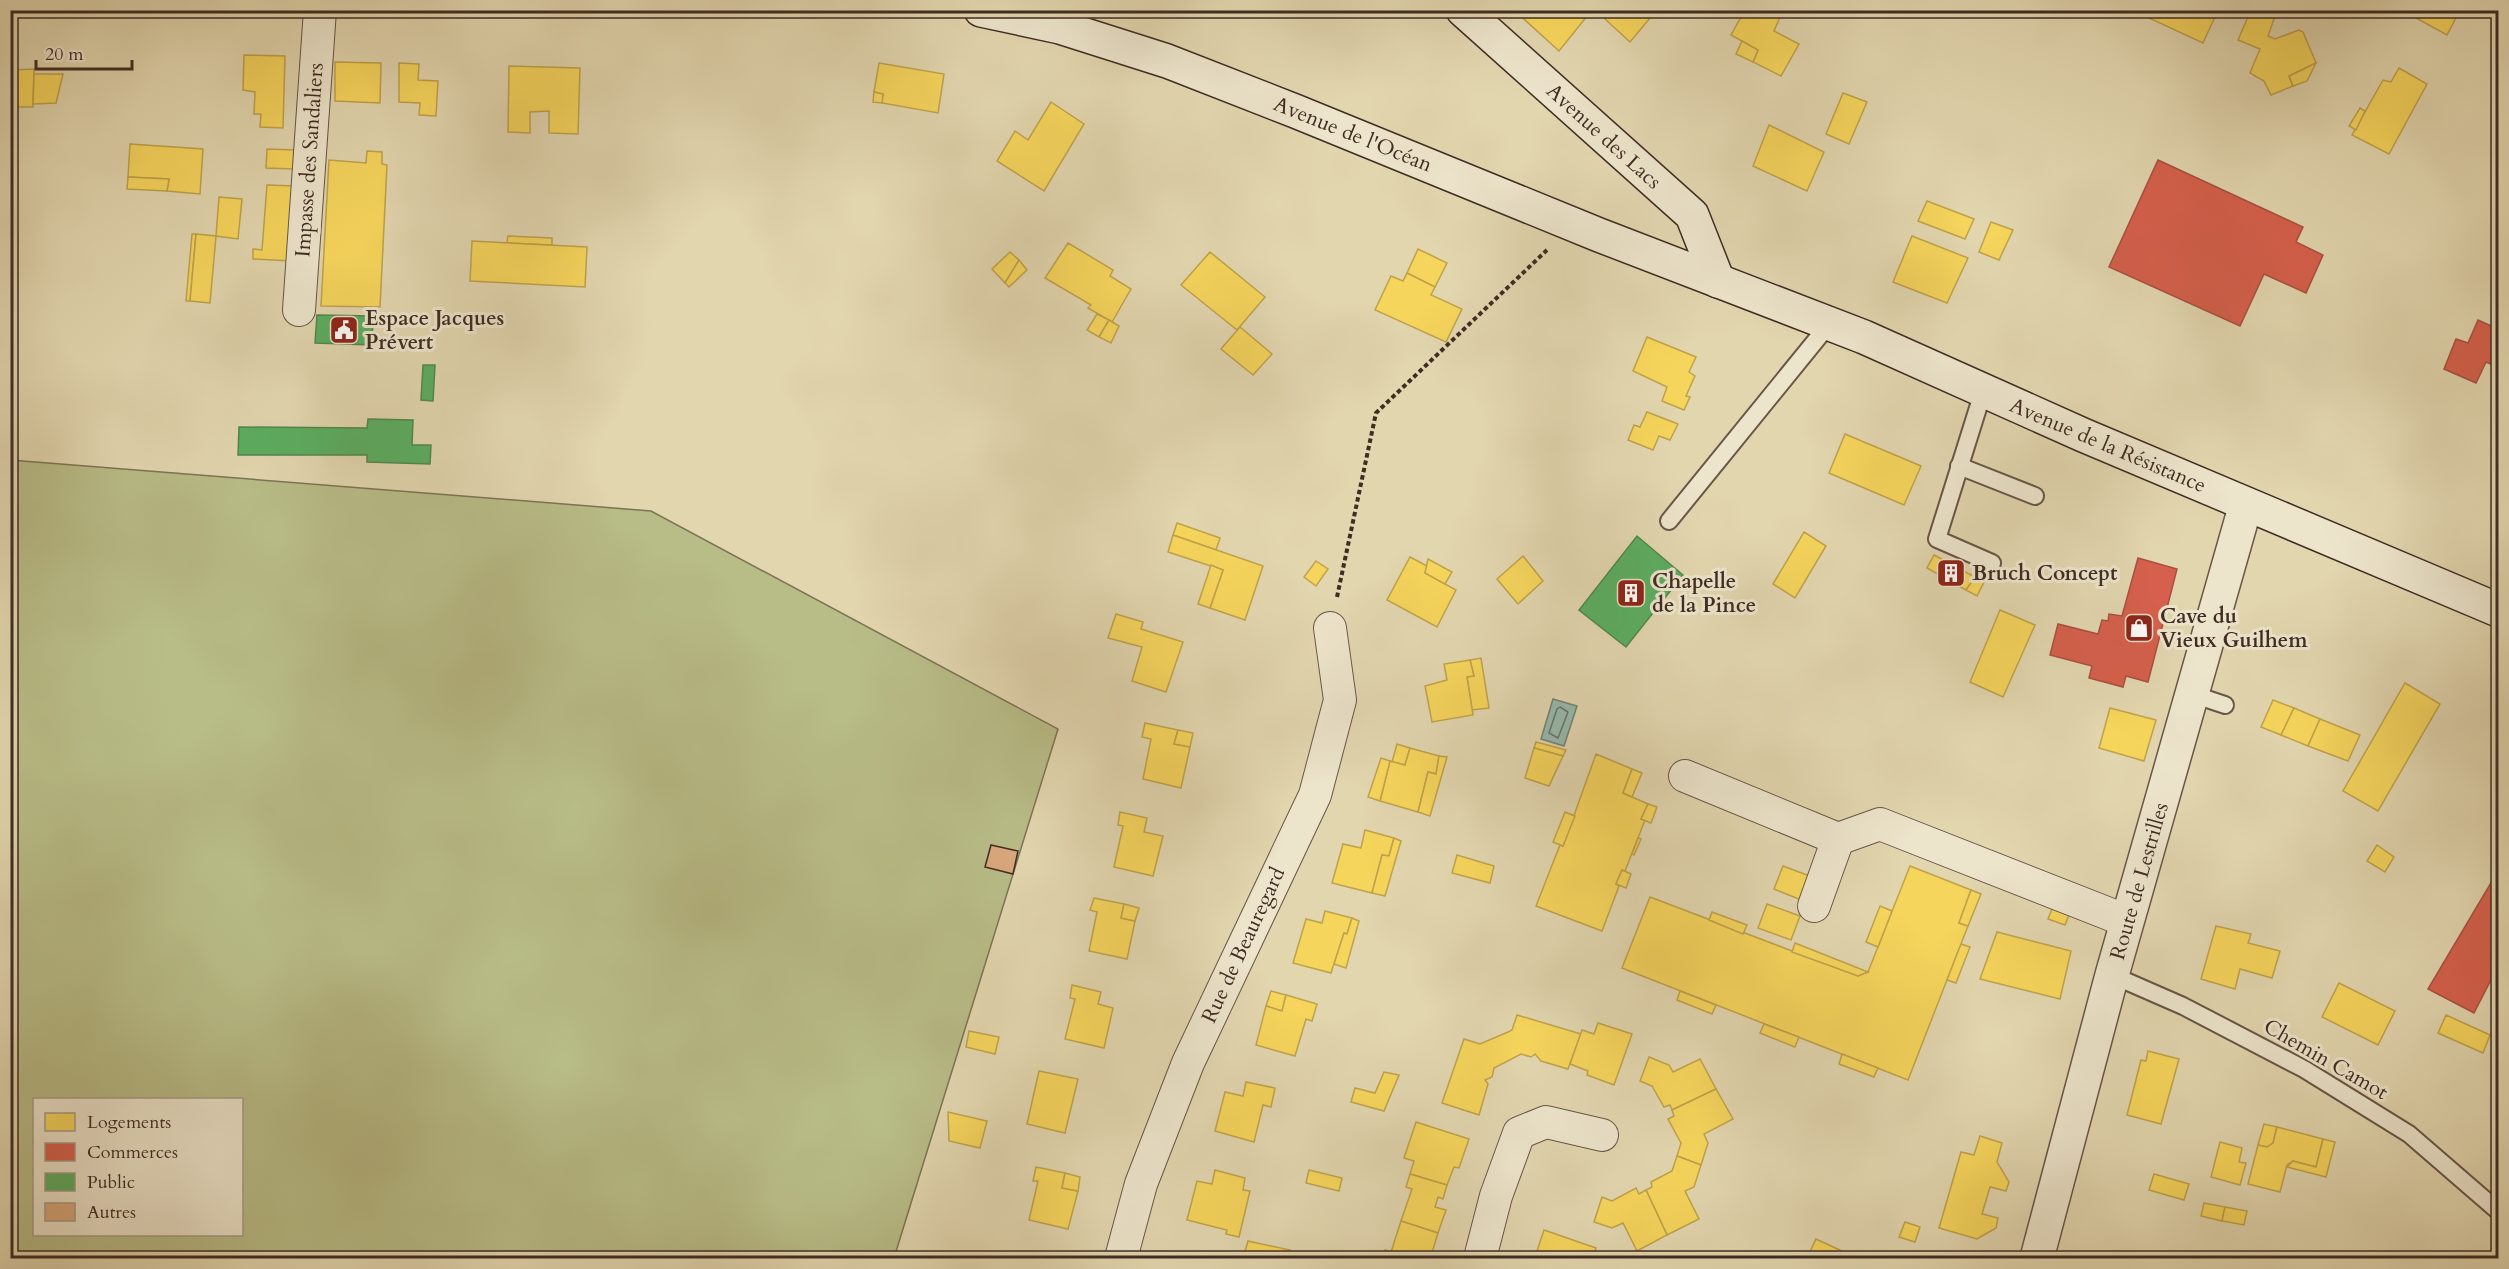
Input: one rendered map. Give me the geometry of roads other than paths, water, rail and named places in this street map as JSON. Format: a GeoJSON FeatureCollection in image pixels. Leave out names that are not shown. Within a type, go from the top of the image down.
{"type":"FeatureCollection","features":[{"type":"Feature","properties":{"kind":"main road","name":"Avenue de l'Océan"},"geometry":{"type":"LineString","coordinates":[[981,10],[1060,27],[1167,61],[1718,281]]}},
{"type":"Feature","properties":{"kind":"main road","name":"Avenue des Lacs"},"geometry":{"type":"LineString","coordinates":[[1463,10],[1692,215],[1718,281]]}},
{"type":"Feature","properties":{"kind":"main road","name":"Avenue de la Résistance"},"geometry":{"type":"LineString","coordinates":[[1718,281],[1830,323],[1983,392],[2246,504],[2496,604]]}},
{"type":"Feature","properties":{"kind":"main road","name":"Route de Lestrilles"},"geometry":{"type":"LineString","coordinates":[[2037,1258],[2112,975],[2246,504]]}},
{"type":"Feature","properties":{"kind":"street","name":"Impasse des Sandaliers"},"geometry":{"type":"LineString","coordinates":[[299,310],[320,10]]}},
{"type":"Feature","properties":{"kind":"street","name":"Rue de Beauregard"},"geometry":{"type":"LineString","coordinates":[[1121,1258],[1141,1184],[1188,1063],[1315,795],[1340,700],[1330,628]]}},
{"type":"Feature","properties":{"kind":"street"},"geometry":{"type":"LineString","coordinates":[[1685,776],[1838,839],[1880,824],[2127,921]]}},
{"type":"Feature","properties":{"kind":"street"},"geometry":{"type":"LineString","coordinates":[[1814,906],[1838,839]]}},
{"type":"Feature","properties":{"kind":"street"},"geometry":{"type":"LineString","coordinates":[[1480,1258],[1496,1196],[1519,1133],[1546,1122],[1602,1135]]}},
{"type":"Feature","properties":{"kind":"lane"},"geometry":{"type":"LineString","coordinates":[[1669,521],[1830,323]]}},
{"type":"Feature","properties":{"kind":"lane"},"geometry":{"type":"LineString","coordinates":[[1983,392],[1937,539],[1992,563]]}},
{"type":"Feature","properties":{"kind":"lane"},"geometry":{"type":"LineString","coordinates":[[1959,466],[2035,496]]}},
{"type":"Feature","properties":{"kind":"lane"},"geometry":{"type":"LineString","coordinates":[[2192,694],[2225,705]]}},
{"type":"Feature","properties":{"kind":"lane","name":"Chemin Camot"},"geometry":{"type":"LineString","coordinates":[[2112,975],[2183,1006],[2314,1075],[2409,1134],[2499,1211]]}},
{"type":"Feature","properties":{"kind":"water"},"geometry":{"type":"Polygon","coordinates":[[[1553,699],[1577,706],[1564,746],[1541,739],[1553,699]]]}},
{"type":"Feature","properties":{"kind":"place","name":"Espace Jacques Prévert"},"geometry":{"type":"Point","coordinates":[344,330]}},
{"type":"Feature","properties":{"kind":"place","name":"Bruch Concept"},"geometry":{"type":"Point","coordinates":[1951,573]}},
{"type":"Feature","properties":{"kind":"place","name":"Chapelle de la Pince"},"geometry":{"type":"Point","coordinates":[1631,593]}},
{"type":"Feature","properties":{"kind":"place","name":"Cave du Vieux Guilhem"},"geometry":{"type":"Point","coordinates":[2139,628]}}]}
